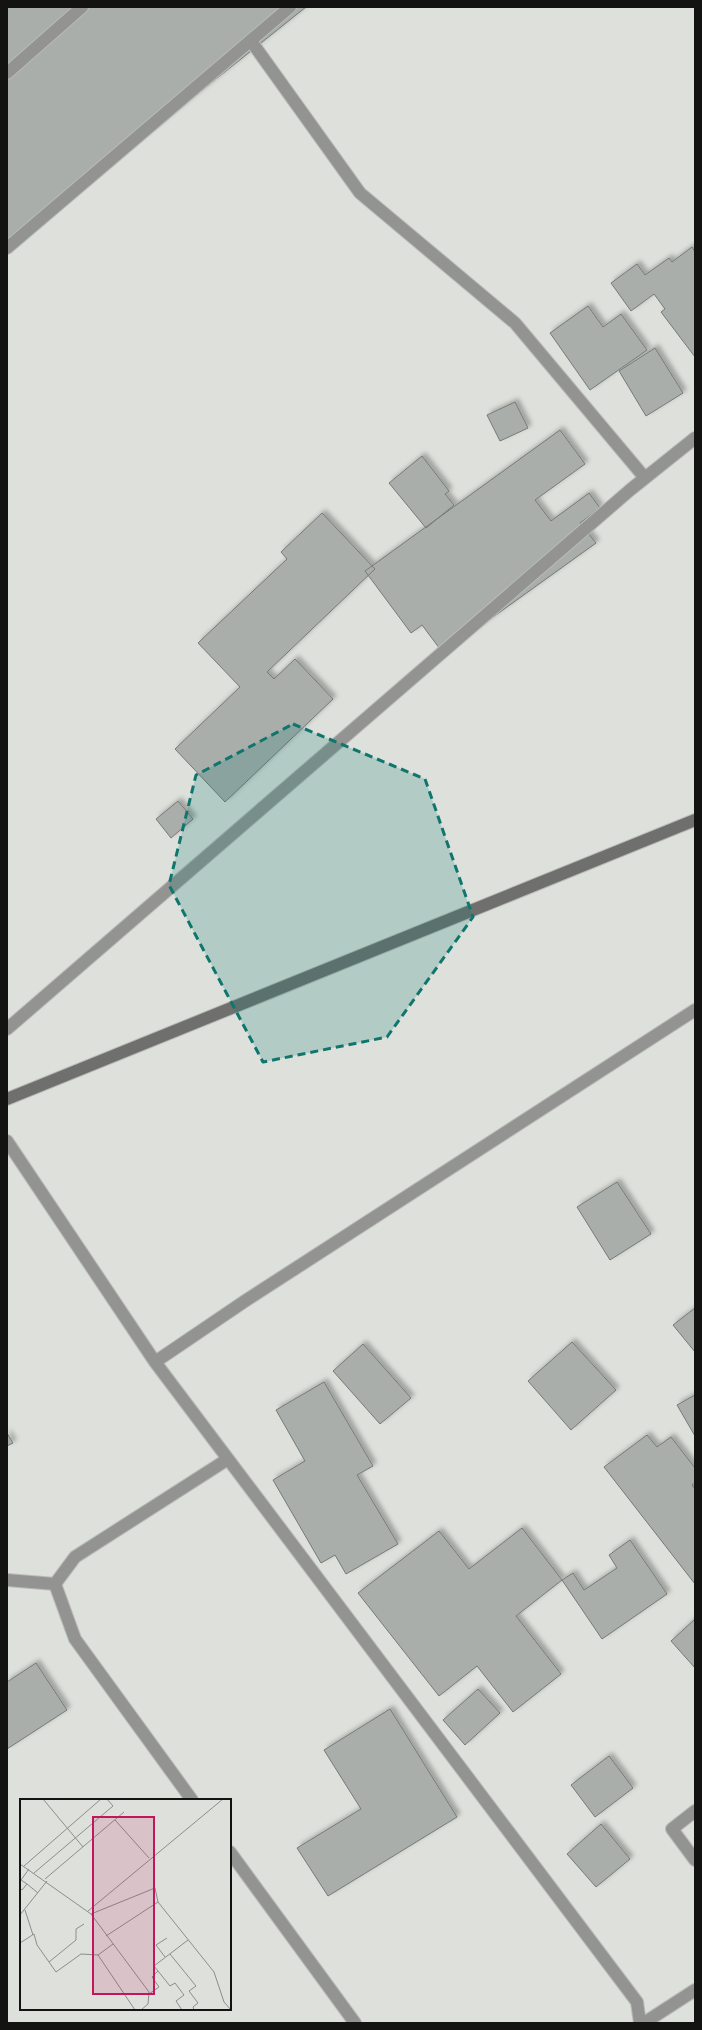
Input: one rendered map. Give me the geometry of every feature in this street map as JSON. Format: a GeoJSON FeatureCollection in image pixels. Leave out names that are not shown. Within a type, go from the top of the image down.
{"type":"FeatureCollection","features":[{"type":"Feature","properties":{"kind":"street"},"geometry":{"type":"LineString","coordinates":[[7,73],[82,7]]}},
{"type":"Feature","properties":{"kind":"street"},"geometry":{"type":"LineString","coordinates":[[7,248],[290,7]]}},
{"type":"Feature","properties":{"kind":"street"},"geometry":{"type":"LineString","coordinates":[[251,41],[360,194],[515,323],[645,478]]}},
{"type":"Feature","properties":{"kind":"street"},"geometry":{"type":"LineString","coordinates":[[7,1029],[645,478],[695,438]]}},
{"type":"Feature","properties":{"kind":"street"},"geometry":{"type":"LineString","coordinates":[[7,1099],[695,820]]}},
{"type":"Feature","properties":{"kind":"street"},"geometry":{"type":"LineString","coordinates":[[155,1362],[245,1301],[695,1010]]}},
{"type":"Feature","properties":{"kind":"street"},"geometry":{"type":"LineString","coordinates":[[7,1141],[155,1362],[637,2002],[640,2023]]}},
{"type":"Feature","properties":{"kind":"street"},"geometry":{"type":"LineString","coordinates":[[55,1584],[75,1556],[228,1459]]}},
{"type":"Feature","properties":{"kind":"street"},"geometry":{"type":"LineString","coordinates":[[7,1580],[55,1584]]}},
{"type":"Feature","properties":{"kind":"street"},"geometry":{"type":"LineString","coordinates":[[55,1584],[75,1639],[191,1799]]}},
{"type":"Feature","properties":{"kind":"street"},"geometry":{"type":"LineString","coordinates":[[695,1811],[672,1829],[695,1860]]}},
{"type":"Feature","properties":{"kind":"street"},"geometry":{"type":"LineString","coordinates":[[231,1853],[355,2023]]}},
{"type":"Feature","properties":{"kind":"street"},"geometry":{"type":"LineString","coordinates":[[644,2023],[695,1990]]}},
{"type":"Feature","properties":{"kind":"highlighted area"},"geometry":{"type":"Polygon","coordinates":[[[293,724],[425,779],[473,917],[387,1037],[263,1062],[169,885],[196,775],[293,724]]]}},
{"type":"Feature","properties":{"kind":"building"},"geometry":{"type":"Polygon","coordinates":[[[7,7],[306,7],[7,246],[7,7]]]}},
{"type":"Feature","properties":{"kind":"building"},"geometry":{"type":"Polygon","coordinates":[[[692,247],[695,252],[695,357],[661,312],[665,309],[654,294],[631,311],[611,283],[637,264],[645,275],[669,258],[672,262],[692,247]]]}},
{"type":"Feature","properties":{"kind":"building"},"geometry":{"type":"Polygon","coordinates":[[[588,306],[603,327],[621,314],[647,350],[590,390],[550,333],[588,306]]]}},
{"type":"Feature","properties":{"kind":"building"},"geometry":{"type":"Polygon","coordinates":[[[655,348],[683,393],[646,416],[619,371],[655,348]]]}},
{"type":"Feature","properties":{"kind":"building"},"geometry":{"type":"Polygon","coordinates":[[[515,402],[528,428],[500,441],[487,415],[515,402]]]}},
{"type":"Feature","properties":{"kind":"building"},"geometry":{"type":"Polygon","coordinates":[[[560,430],[585,464],[535,500],[551,521],[589,493],[600,508],[580,523],[596,543],[443,653],[422,625],[411,633],[365,571],[560,430]]]}},
{"type":"Feature","properties":{"kind":"building"},"geometry":{"type":"Polygon","coordinates":[[[422,456],[449,491],[445,494],[454,505],[426,528],[389,483],[422,456]]]}},
{"type":"Feature","properties":{"kind":"building"},"geometry":{"type":"Polygon","coordinates":[[[322,513],[375,569],[267,672],[274,679],[295,659],[333,699],[225,802],[175,749],[240,687],[198,643],[287,559],[281,552],[322,513]]]}},
{"type":"Feature","properties":{"kind":"building"},"geometry":{"type":"Polygon","coordinates":[[[178,801],[193,819],[171,838],[156,819],[178,801]]]}},
{"type":"Feature","properties":{"kind":"building"},"geometry":{"type":"Polygon","coordinates":[[[617,1182],[651,1234],[610,1260],[577,1207],[617,1182]]]}},
{"type":"Feature","properties":{"kind":"building"},"geometry":{"type":"Polygon","coordinates":[[[695,1308],[695,1352],[673,1325],[695,1308]]]}},
{"type":"Feature","properties":{"kind":"building"},"geometry":{"type":"Polygon","coordinates":[[[572,1342],[616,1390],[571,1430],[528,1381],[572,1342]]]}},
{"type":"Feature","properties":{"kind":"building"},"geometry":{"type":"Polygon","coordinates":[[[363,1344],[411,1398],[380,1424],[333,1371],[363,1344]]]}},
{"type":"Feature","properties":{"kind":"building"},"geometry":{"type":"Polygon","coordinates":[[[324,1382],[373,1466],[357,1475],[398,1544],[346,1574],[335,1555],[321,1563],[273,1480],[305,1461],[276,1410],[324,1382]]]}},
{"type":"Feature","properties":{"kind":"building"},"geometry":{"type":"Polygon","coordinates":[[[695,1395],[695,1436],[677,1405],[695,1395]]]}},
{"type":"Feature","properties":{"kind":"building"},"geometry":{"type":"Polygon","coordinates":[[[7,1433],[13,1443],[7,1446],[7,1433]]]}},
{"type":"Feature","properties":{"kind":"building"},"geometry":{"type":"Polygon","coordinates":[[[647,1435],[657,1447],[671,1437],[695,1468],[695,1483],[692,1485],[695,1489],[695,1584],[604,1467],[647,1435]]]}},
{"type":"Feature","properties":{"kind":"building"},"geometry":{"type":"Polygon","coordinates":[[[522,1528],[562,1580],[516,1616],[561,1674],[513,1712],[477,1666],[439,1696],[358,1593],[439,1531],[469,1569],[522,1528]]]}},
{"type":"Feature","properties":{"kind":"building"},"geometry":{"type":"Polygon","coordinates":[[[630,1540],[667,1594],[602,1639],[562,1580],[573,1573],[584,1590],[617,1568],[609,1555],[630,1540]]]}},
{"type":"Feature","properties":{"kind":"building"},"geometry":{"type":"Polygon","coordinates":[[[695,1619],[695,1668],[671,1641],[695,1619]]]}},
{"type":"Feature","properties":{"kind":"building"},"geometry":{"type":"Polygon","coordinates":[[[36,1663],[67,1710],[7,1749],[7,1682],[36,1663]]]}},
{"type":"Feature","properties":{"kind":"building"},"geometry":{"type":"Polygon","coordinates":[[[478,1689],[500,1713],[465,1745],[443,1720],[478,1689]]]}},
{"type":"Feature","properties":{"kind":"building"},"geometry":{"type":"Polygon","coordinates":[[[390,1709],[457,1817],[328,1896],[297,1848],[361,1809],[324,1750],[390,1709]]]}},
{"type":"Feature","properties":{"kind":"building"},"geometry":{"type":"Polygon","coordinates":[[[609,1756],[633,1788],[595,1817],[571,1785],[609,1756]]]}},
{"type":"Feature","properties":{"kind":"building"},"geometry":{"type":"Polygon","coordinates":[[[601,1824],[630,1859],[596,1887],[567,1854],[601,1824]]]}}]}
